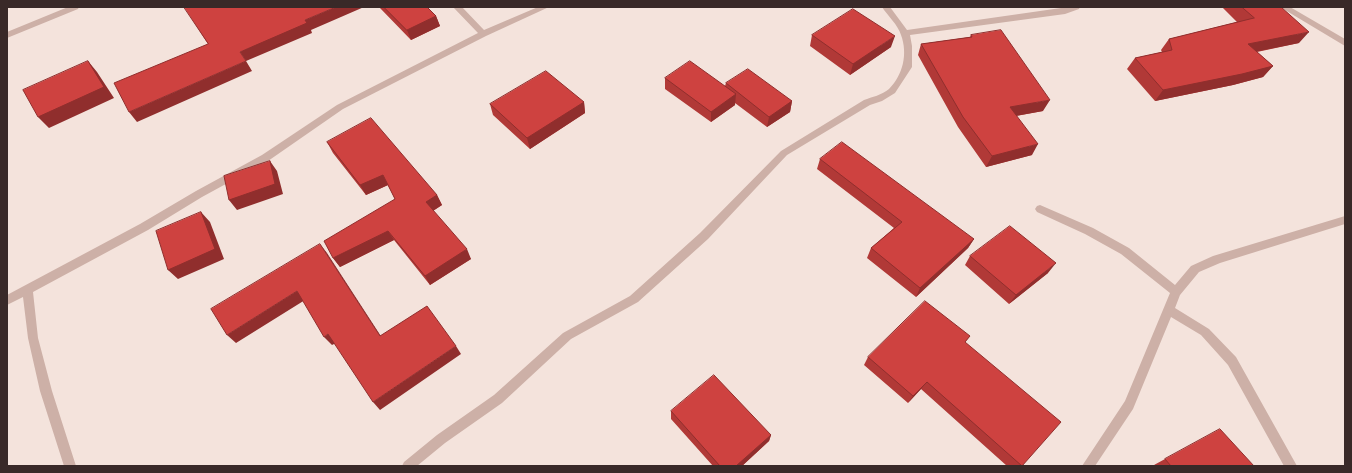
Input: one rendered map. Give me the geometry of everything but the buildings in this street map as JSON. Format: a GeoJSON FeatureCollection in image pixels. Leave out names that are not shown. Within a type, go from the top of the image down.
{"type":"FeatureCollection","features":[{"type":"Feature","properties":{"kind":"street"},"geometry":{"type":"LineString","coordinates":[[7,35],[74,7]]}},
{"type":"Feature","properties":{"kind":"street"},"geometry":{"type":"LineString","coordinates":[[457,7],[483,34]]}},
{"type":"Feature","properties":{"kind":"street"},"geometry":{"type":"LineString","coordinates":[[7,300],[144,227],[199,194],[265,158],[340,107],[483,34],[545,7]]}},
{"type":"Feature","properties":{"kind":"street"},"geometry":{"type":"LineString","coordinates":[[408,466],[441,439],[498,399],[567,336],[634,299],[704,236],[784,153],[867,102],[878,99],[892,91],[908,67],[908,46],[905,34],[886,7]]}},
{"type":"Feature","properties":{"kind":"street"},"geometry":{"type":"LineString","coordinates":[[905,34],[1065,11],[1076,7]]}},
{"type":"Feature","properties":{"kind":"street"},"geometry":{"type":"LineString","coordinates":[[1284,7],[1345,43]]}},
{"type":"Feature","properties":{"kind":"street"},"geometry":{"type":"LineString","coordinates":[[1040,208],[1125,251],[1176,292]]}},
{"type":"Feature","properties":{"kind":"street"},"geometry":{"type":"LineString","coordinates":[[1088,466],[1128,405],[1176,292],[1196,269],[1217,259],[1345,220]]}},
{"type":"Feature","properties":{"kind":"street"},"geometry":{"type":"LineString","coordinates":[[28,290],[33,338],[46,391],[70,466]]}},
{"type":"Feature","properties":{"kind":"street"},"geometry":{"type":"LineString","coordinates":[[1169,310],[1205,332],[1232,361],[1291,466]]}}]}
